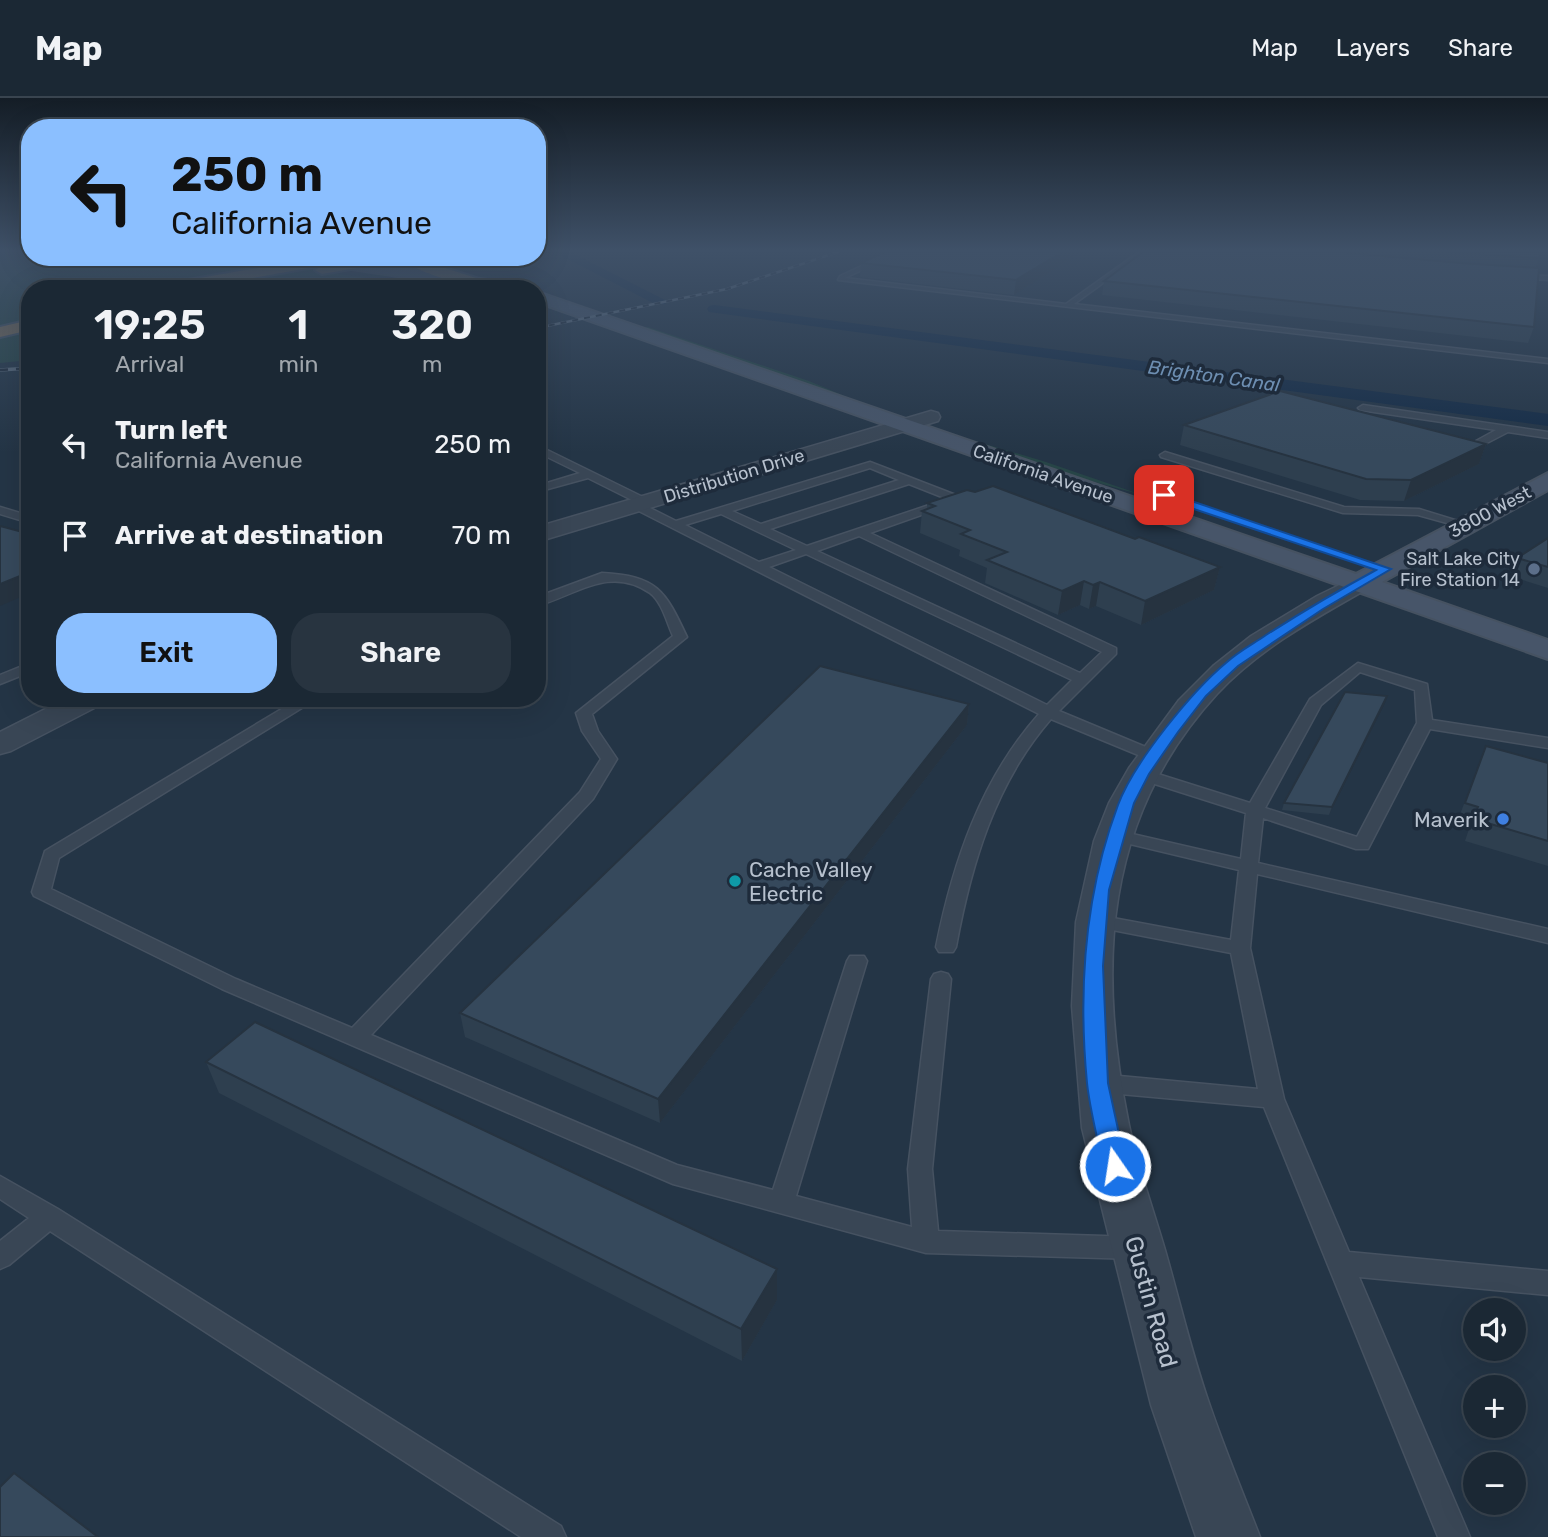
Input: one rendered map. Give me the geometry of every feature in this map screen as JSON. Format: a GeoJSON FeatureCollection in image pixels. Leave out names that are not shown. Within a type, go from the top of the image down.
{"type":"FeatureCollection","features":[{"type":"Feature","properties":{"kind":"highway"},"geometry":{"type":"LineString","coordinates":[[0,331],[21,327]]}},
{"type":"Feature","properties":{"kind":"main road","name":"California Avenue"},"geometry":{"type":"LineString","coordinates":[[605,319],[904,425],[1368,571],[1548,624]]}},
{"type":"Feature","properties":{"kind":"main road","name":"California Avenue"},"geometry":{"type":"LineString","coordinates":[[640,319],[1270,531]]}},
{"type":"Feature","properties":{"kind":"main road","name":"3800 West"},"geometry":{"type":"LineString","coordinates":[[1368,571],[1543,488]]}},
{"type":"Feature","properties":{"kind":"main road","name":"California Avenue"},"geometry":{"type":"LineString","coordinates":[[1368,571],[1548,650]]}},
{"type":"Feature","properties":{"kind":"street","name":"Distribution Drive"},"geometry":{"type":"LineString","coordinates":[[546,532],[930,417]]}},
{"type":"Feature","properties":{"kind":"street","name":"Gustin Road"},"geometry":{"type":"LineString","coordinates":[[1228,1537],[1180,1405],[1106,1128],[1098,1083],[1093,966],[1101,890],[1126,803],[1148,765],[1201,693],[1233,663],[1368,571]]}},
{"type":"Feature","properties":{"kind":"street"},"geometry":{"type":"LineString","coordinates":[[0,744],[73,707]]}},
{"type":"Feature","properties":{"kind":"lane"},"geometry":{"type":"LineString","coordinates":[[1184,319],[1548,360]]}},
{"type":"Feature","properties":{"kind":"lane"},"geometry":{"type":"LineString","coordinates":[[1363,408],[1548,435]]}},
{"type":"Feature","properties":{"kind":"lane"},"geometry":{"type":"LineString","coordinates":[[1460,454],[1506,429]]}},
{"type":"Feature","properties":{"kind":"lane"},"geometry":{"type":"LineString","coordinates":[[546,452],[589,474],[674,525],[1048,712],[1148,765],[1255,810],[1363,845],[1425,723],[1422,687],[1358,667],[1315,702],[1255,810],[1240,948],[1272,1099],[1454,1537]]}},
{"type":"Feature","properties":{"kind":"lane"},"geometry":{"type":"LineString","coordinates":[[1165,455],[1343,510],[1419,512],[1465,525]]}},
{"type":"Feature","properties":{"kind":"lane"},"geometry":{"type":"LineString","coordinates":[[674,525],[870,465],[957,499],[757,567]]}},
{"type":"Feature","properties":{"kind":"lane"},"geometry":{"type":"LineString","coordinates":[[546,486],[589,474]]}},
{"type":"Feature","properties":{"kind":"lane"},"geometry":{"type":"LineString","coordinates":[[761,528],[909,480]]}},
{"type":"Feature","properties":{"kind":"lane"},"geometry":{"type":"LineString","coordinates":[[546,482],[551,485]]}},
{"type":"Feature","properties":{"kind":"lane"},"geometry":{"type":"LineString","coordinates":[[0,510],[21,517]]}},
{"type":"Feature","properties":{"kind":"lane"},"geometry":{"type":"LineString","coordinates":[[723,510],[1083,680]]}},
{"type":"Feature","properties":{"kind":"lane"},"geometry":{"type":"LineString","coordinates":[[859,532],[1111,651],[1048,712],[1031,733],[987,807],[956,889],[946,947]]}},
{"type":"Feature","properties":{"kind":"lane"},"geometry":{"type":"LineString","coordinates":[[355,1038],[587,795],[609,759],[590,731],[584,713],[680,637],[666,606],[655,592],[624,578],[602,577],[546,599]]}},
{"type":"Feature","properties":{"kind":"lane"},"geometry":{"type":"LineString","coordinates":[[0,680],[21,671]]}},
{"type":"Feature","properties":{"kind":"lane"},"geometry":{"type":"LineString","coordinates":[[296,707],[51,855],[41,892],[229,984],[673,1174],[926,1242],[1136,1248]]}},
{"type":"Feature","properties":{"kind":"lane"},"geometry":{"type":"LineString","coordinates":[[1425,723],[1548,743]]}},
{"type":"Feature","properties":{"kind":"lane"},"geometry":{"type":"LineString","coordinates":[[1115,835],[1548,936]]}},
{"type":"Feature","properties":{"kind":"lane"},"geometry":{"type":"LineString","coordinates":[[1097,921],[1240,948]]}},
{"type":"Feature","properties":{"kind":"lane"},"geometry":{"type":"LineString","coordinates":[[781,1203],[857,961]]}},
{"type":"Feature","properties":{"kind":"lane"},"geometry":{"type":"LineString","coordinates":[[926,1242],[920,1169],[941,979]]}},
{"type":"Feature","properties":{"kind":"lane"},"geometry":{"type":"LineString","coordinates":[[1098,1083],[1272,1099]]}},
{"type":"Feature","properties":{"kind":"lane"},"geometry":{"type":"LineString","coordinates":[[0,1186],[550,1537]]}},
{"type":"Feature","properties":{"kind":"lane"},"geometry":{"type":"LineString","coordinates":[[0,1257],[48,1217]]}},
{"type":"Feature","properties":{"kind":"lane"},"geometry":{"type":"LineString","coordinates":[[1341,1264],[1548,1283]]}},
{"type":"Feature","properties":{"kind":"green space"},"geometry":{"type":"Polygon","coordinates":[[[0,319],[21,319],[21,361],[0,363],[0,319]]]}},
{"type":"Feature","properties":{"kind":"green space"},"geometry":{"type":"Polygon","coordinates":[[[648,327],[809,381],[875,409],[640,329],[648,327]]]}},
{"type":"Feature","properties":{"kind":"green space"},"geometry":{"type":"Polygon","coordinates":[[[948,433],[1046,462],[1142,495],[1066,474],[948,433]]]}},
{"type":"Feature","properties":{"kind":"building"},"geometry":{"type":"Polygon","coordinates":[[[1461,319],[1535,319],[1534,327],[1461,319]]]}},
{"type":"Feature","properties":{"kind":"building"},"geometry":{"type":"Polygon","coordinates":[[[1280,391],[1486,444],[1411,480],[1366,479],[1184,425],[1280,391]]]}},
{"type":"Feature","properties":{"kind":"building"},"geometry":{"type":"Polygon","coordinates":[[[993,486],[1135,539],[1139,537],[1220,567],[1145,601],[1100,582],[1093,585],[1084,581],[1062,591],[987,560],[1007,552],[961,534],[970,530],[922,511],[935,506],[927,503],[967,490],[975,492],[993,486]]]}},
{"type":"Feature","properties":{"kind":"building"},"geometry":{"type":"Polygon","coordinates":[[[0,526],[21,532],[21,576],[0,584],[0,526]]]}},
{"type":"Feature","properties":{"kind":"building"},"geometry":{"type":"Polygon","coordinates":[[[1548,538],[1548,567],[1517,558],[1548,538]]]}},
{"type":"Feature","properties":{"kind":"building","name":"Cache Valley Electric"},"geometry":{"type":"Polygon","coordinates":[[[820,666],[969,704],[658,1099],[460,1013],[820,666]]]}},
{"type":"Feature","properties":{"kind":"building"},"geometry":{"type":"Polygon","coordinates":[[[1345,692],[1387,696],[1332,807],[1284,803],[1345,692]]]}},
{"type":"Feature","properties":{"kind":"building","name":"Maverik"},"geometry":{"type":"Polygon","coordinates":[[[1486,746],[1548,763],[1548,841],[1474,819],[1478,807],[1465,803],[1486,746]]]}},
{"type":"Feature","properties":{"kind":"building"},"geometry":{"type":"Polygon","coordinates":[[[255,1022],[777,1269],[741,1329],[206,1062],[255,1022]]]}},
{"type":"Feature","properties":{"kind":"building"},"geometry":{"type":"Polygon","coordinates":[[[14,1473],[98,1537],[0,1537],[0,1487],[14,1473]]]}},
{"type":"Feature","properties":{"kind":"waterway","name":"Brighton Canal"},"geometry":{"type":"LineString","coordinates":[[790,319],[1548,420]]}},
{"type":"Feature","properties":{"kind":"railway"},"geometry":{"type":"LineString","coordinates":[[546,326],[580,319]]}},
{"type":"Feature","properties":{"kind":"railway"},"geometry":{"type":"LineString","coordinates":[[0,370],[21,369]]}},
{"type":"Feature","properties":{"kind":"place","name":"Salt Lake City Fire Station 14"},"geometry":{"type":"Point","coordinates":[1534,569]}},
{"type":"Feature","properties":{"kind":"place","name":"Maverik"},"geometry":{"type":"Point","coordinates":[1503,819]}},
{"type":"Feature","properties":{"kind":"place","name":"Cache Valley Electric"},"geometry":{"type":"Point","coordinates":[735,881]}},
{"type":"Feature","properties":{"kind":"route"},"geometry":{"type":"LineString","coordinates":[[1115,1166],[1098,1083],[1093,966],[1101,890],[1126,803],[1173,729],[1201,693],[1233,663],[1319,606],[1386,569],[1164,495]]}}]}
